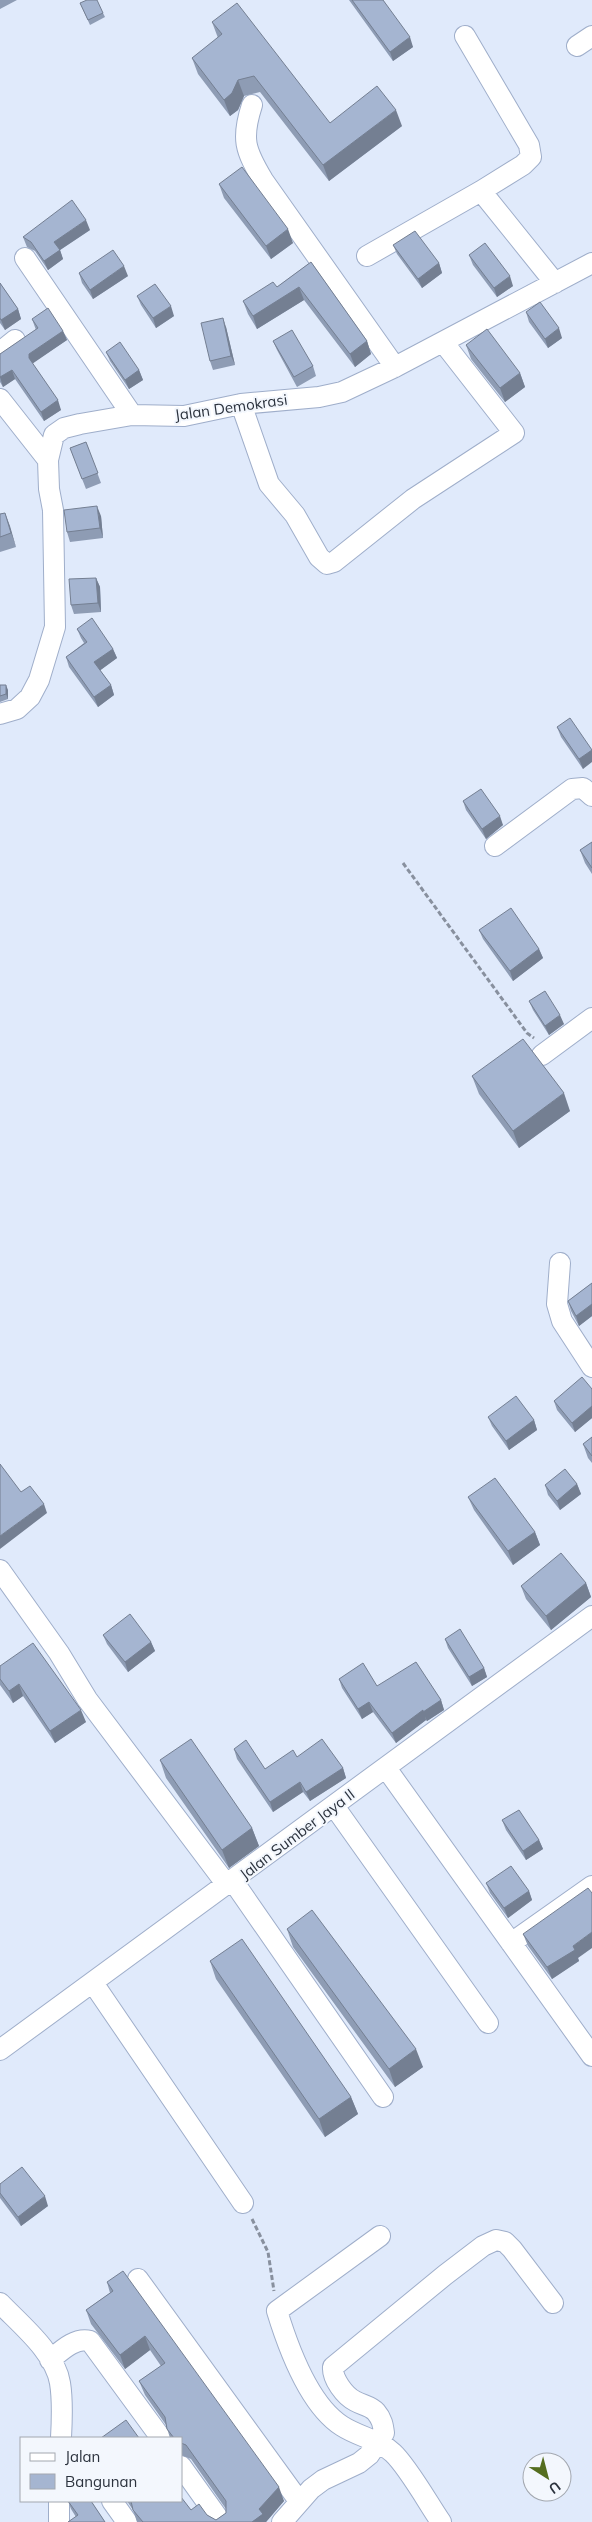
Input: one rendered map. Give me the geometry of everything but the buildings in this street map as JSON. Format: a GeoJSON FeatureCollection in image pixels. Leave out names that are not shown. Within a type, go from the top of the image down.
{"type":"FeatureCollection","features":[{"type":"Feature","properties":{"kind":"street"},"geometry":{"type":"LineString","coordinates":[[367,256],[482,191],[524,165],[531,157],[529,145],[465,36]]}},
{"type":"Feature","properties":{"kind":"street"},"geometry":{"type":"LineString","coordinates":[[252,105],[245,128],[246,143],[262,180],[395,367]]}},
{"type":"Feature","properties":{"kind":"street"},"geometry":{"type":"LineString","coordinates":[[482,191],[555,283]]}},
{"type":"Feature","properties":{"kind":"street"},"geometry":{"type":"LineString","coordinates":[[25,258],[132,415]]}},
{"type":"Feature","properties":{"kind":"street","name":"Jalan Demokrasi"},"geometry":{"type":"LineString","coordinates":[[0,714],[17,708],[30,697],[39,680],[55,627],[53,510],[49,489],[48,460],[54,436],[64,428],[132,415],[184,416],[241,404],[319,397],[342,392],[395,367],[592,263]]}},
{"type":"Feature","properties":{"kind":"street"},"geometry":{"type":"LineString","coordinates":[[241,404],[269,484],[304,527],[319,557],[326,564],[334,562],[413,499],[514,433],[443,342]]}},
{"type":"Feature","properties":{"kind":"street"},"geometry":{"type":"LineString","coordinates":[[0,399],[48,460]]}},
{"type":"Feature","properties":{"kind":"street"},"geometry":{"type":"LineString","coordinates":[[495,846],[572,789],[583,788],[592,796]]}},
{"type":"Feature","properties":{"kind":"street"},"geometry":{"type":"LineString","coordinates":[[546,1052],[592,1018]]}},
{"type":"Feature","properties":{"kind":"street"},"geometry":{"type":"LineString","coordinates":[[560,1263],[557,1304],[562,1321],[592,1367]]}},
{"type":"Feature","properties":{"kind":"street"},"geometry":{"type":"LineString","coordinates":[[0,1570],[59,1653],[86,1699],[230,1883],[382,2097]]}},
{"type":"Feature","properties":{"kind":"street","name":"Jalan Sumber Jaya II"},"geometry":{"type":"LineString","coordinates":[[0,2050],[592,1616]]}},
{"type":"Feature","properties":{"kind":"street"},"geometry":{"type":"LineString","coordinates":[[386,1768],[511,1943],[584,2029],[592,2056]]}},
{"type":"Feature","properties":{"kind":"street"},"geometry":{"type":"LineString","coordinates":[[334,1806],[488,2023]]}},
{"type":"Feature","properties":{"kind":"street"},"geometry":{"type":"LineString","coordinates":[[511,1943],[592,1886]]}},
{"type":"Feature","properties":{"kind":"street"},"geometry":{"type":"LineString","coordinates":[[93,1983],[243,2203]]}},
{"type":"Feature","properties":{"kind":"street"},"geometry":{"type":"LineString","coordinates":[[380,2236],[276,2311],[286,2342],[322,2406],[341,2426],[379,2441],[394,2454],[442,2522]]}},
{"type":"Feature","properties":{"kind":"street"},"geometry":{"type":"LineString","coordinates":[[282,2522],[299,2501],[323,2480],[359,2463],[369,2455],[384,2433],[382,2421],[375,2410],[353,2400],[339,2386],[332,2372],[333,2367],[445,2275],[483,2246],[496,2240],[505,2242],[552,2303]]}},
{"type":"Feature","properties":{"kind":"street"},"geometry":{"type":"LineString","coordinates":[[138,2278],[299,2501]]}},
{"type":"Feature","properties":{"kind":"street"},"geometry":{"type":"LineString","coordinates":[[0,2303],[50,2360],[60,2383],[63,2436]]}},
{"type":"Feature","properties":{"kind":"street"},"geometry":{"type":"LineString","coordinates":[[50,2360],[71,2344],[80,2340],[90,2341],[160,2437]]}},
{"type":"Feature","properties":{"kind":"street"},"geometry":{"type":"LineString","coordinates":[[182,2467],[221,2522]]}},
{"type":"Feature","properties":{"kind":"street"},"geometry":{"type":"LineString","coordinates":[[59,2502],[59,2522]]}},
{"type":"Feature","properties":{"kind":"street"},"geometry":{"type":"LineString","coordinates":[[113,2502],[128,2522]]}},
{"type":"Feature","properties":{"kind":"path"},"geometry":{"type":"LineString","coordinates":[[403,863],[527,1033],[546,1052]]}},
{"type":"Feature","properties":{"kind":"path"},"geometry":{"type":"LineString","coordinates":[[243,2203],[259,2229],[268,2252],[276,2311]]}}]}
